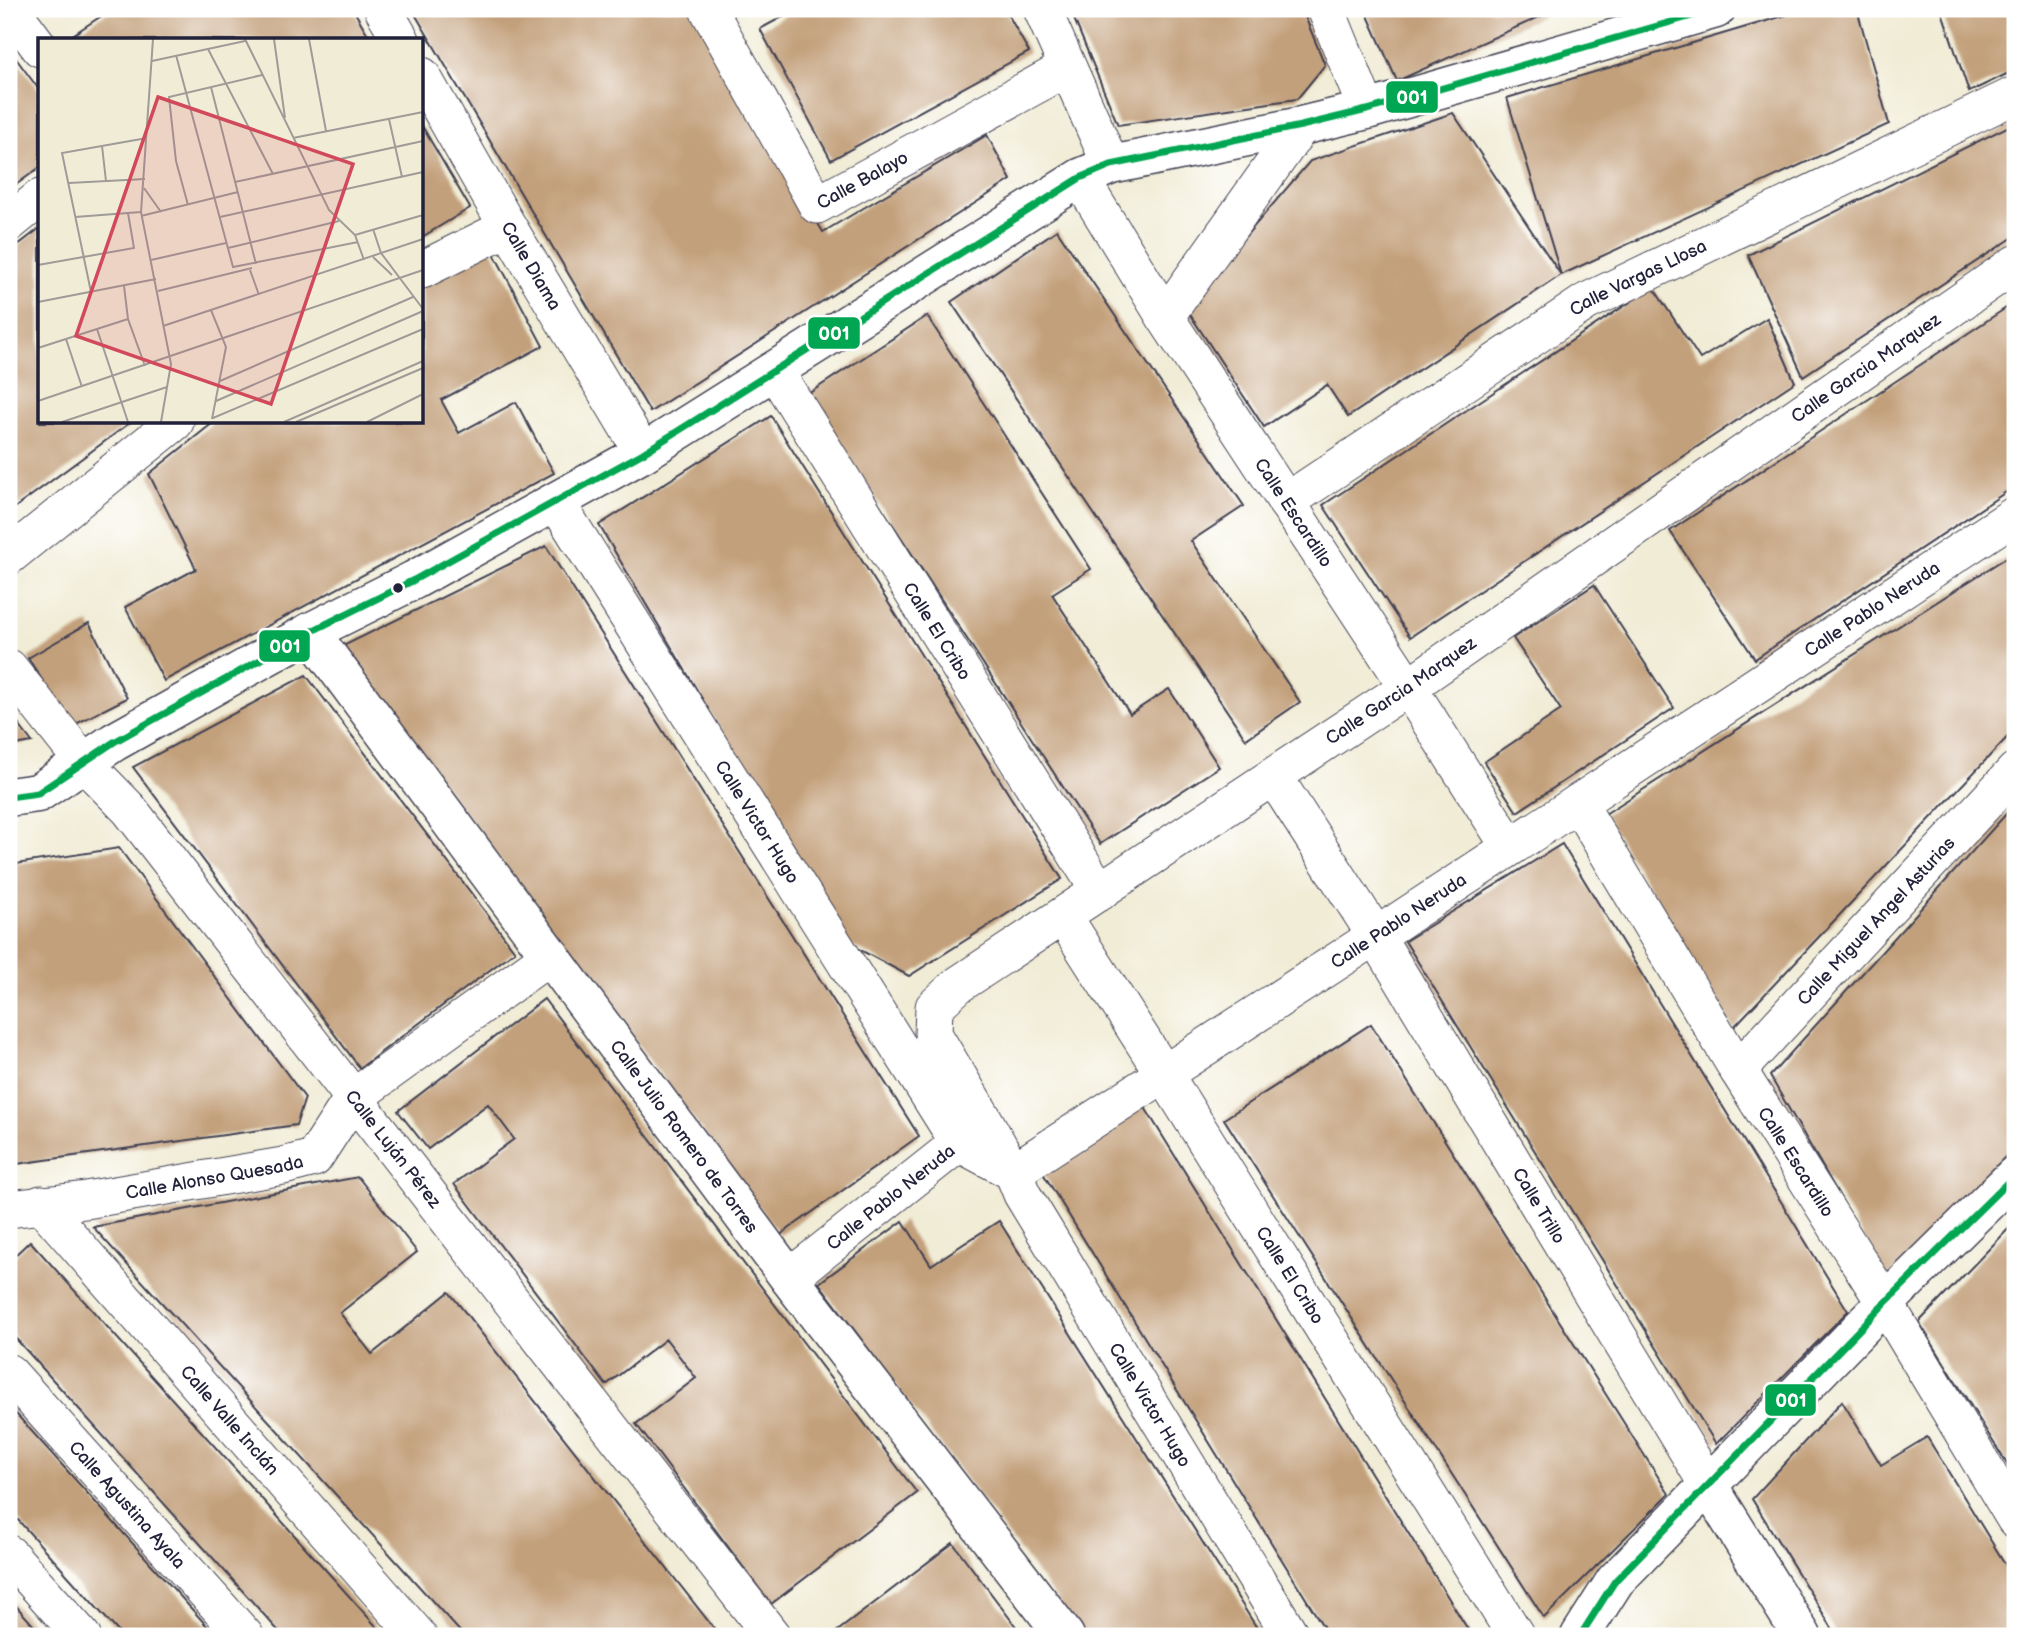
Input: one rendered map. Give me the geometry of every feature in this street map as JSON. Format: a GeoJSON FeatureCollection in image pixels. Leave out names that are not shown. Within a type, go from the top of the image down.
{"type":"FeatureCollection","features":[{"type":"Feature","properties":{"kind":"street"},"geometry":{"type":"LineString","coordinates":[[11,9],[38,45]]}},
{"type":"Feature","properties":{"kind":"street"},"geometry":{"type":"LineString","coordinates":[[383,9],[400,38]]}},
{"type":"Feature","properties":{"kind":"street","name":"Calle Balayo"},"geometry":{"type":"LineString","coordinates":[[708,9],[817,205],[1067,68]]}},
{"type":"Feature","properties":{"kind":"street","name":"Calle Escardillo"},"geometry":{"type":"LineString","coordinates":[[1042,9],[1067,68],[1096,172],[1165,317],[1408,687],[1510,848]]}},
{"type":"Feature","properties":{"kind":"street"},"geometry":{"type":"LineString","coordinates":[[1326,9],[1367,110]]}},
{"type":"Feature","properties":{"kind":"street"},"geometry":{"type":"LineString","coordinates":[[9,797],[38,793],[114,742],[310,632],[414,580],[643,453],[1096,172],[1367,110],[1691,12]]}},
{"type":"Feature","properties":{"kind":"street","name":"Calle Diama"},"geometry":{"type":"LineString","coordinates":[[424,80],[508,227],[643,453]]}},
{"type":"Feature","properties":{"kind":"street","name":"Calle Vargas Llosa"},"geometry":{"type":"LineString","coordinates":[[1286,502],[1586,302],[2015,95]]}},
{"type":"Feature","properties":{"kind":"street"},"geometry":{"type":"LineString","coordinates":[[1165,317],[1301,126]]}},
{"type":"Feature","properties":{"kind":"street"},"geometry":{"type":"LineString","coordinates":[[9,223],[38,200]]}},
{"type":"Feature","properties":{"kind":"street"},"geometry":{"type":"LineString","coordinates":[[424,269],[508,227]]}},
{"type":"Feature","properties":{"kind":"street","name":"Calle Garcia Marquez"},"geometry":{"type":"LineString","coordinates":[[1013,1172],[933,1034],[934,1007],[958,985],[1408,687],[2015,264]]}},
{"type":"Feature","properties":{"kind":"street","name":"Calle El Cribo"},"geometry":{"type":"LineString","coordinates":[[774,370],[1100,892]]}},
{"type":"Feature","properties":{"kind":"street"},"geometry":{"type":"LineString","coordinates":[[9,556],[173,424]]}},
{"type":"Feature","properties":{"kind":"street","name":"Calle Victor Hugo"},"geometry":{"type":"LineString","coordinates":[[556,502],[960,1143]]}},
{"type":"Feature","properties":{"kind":"street","name":"Calle Pablo Neruda"},"geometry":{"type":"LineString","coordinates":[[789,1278],[960,1143],[1013,1172],[2015,515]]}},
{"type":"Feature","properties":{"kind":"street","name":"Calle Julio Romero de Torres"},"geometry":{"type":"LineString","coordinates":[[310,632],[789,1278],[1065,1636]]}},
{"type":"Feature","properties":{"kind":"street","name":"Calle Luján Pérez"},"geometry":{"type":"LineString","coordinates":[[9,668],[84,763],[129,809],[772,1636]]}},
{"type":"Feature","properties":{"kind":"street","name":"Calle Miguel Angel Asturias"},"geometry":{"type":"LineString","coordinates":[[1738,1070],[2015,771]]}},
{"type":"Feature","properties":{"kind":"street","name":"Calle Trillo"},"geometry":{"type":"LineString","coordinates":[[1274,777],[1376,936],[1802,1636]]}},
{"type":"Feature","properties":{"kind":"street","name":"Calle Escardillo"},"geometry":{"type":"LineString","coordinates":[[1578,803],[1738,1070],[1885,1303],[2015,1519]]}},
{"type":"Feature","properties":{"kind":"street","name":"Calle El Cribo"},"geometry":{"type":"LineString","coordinates":[[1063,916],[1516,1636]]}},
{"type":"Feature","properties":{"kind":"street","name":"Calle Alonso Quesada"},"geometry":{"type":"LineString","coordinates":[[25,1207],[86,1200],[283,1166],[314,1158],[353,1098],[551,955]]}},
{"type":"Feature","properties":{"kind":"street","name":"Calle Victor Hugo"},"geometry":{"type":"LineString","coordinates":[[1013,1172],[1022,1194],[1291,1636]]}},
{"type":"Feature","properties":{"kind":"street"},"geometry":{"type":"LineString","coordinates":[[1580,1636],[1615,1581],[1885,1303],[2015,1175]]}},
{"type":"Feature","properties":{"kind":"street","name":"Calle Valle Inclán"},"geometry":{"type":"LineString","coordinates":[[25,1207],[418,1636]]}},
{"type":"Feature","properties":{"kind":"street","name":"Calle Agustina Ayala"},"geometry":{"type":"LineString","coordinates":[[9,1373],[245,1636]]}},
{"type":"Feature","properties":{"kind":"street"},"geometry":{"type":"LineString","coordinates":[[9,1554],[82,1636]]}},
{"type":"Feature","properties":{"kind":"building"},"geometry":{"type":"Polygon","coordinates":[[[112,9],[353,9],[370,38],[68,38],[112,9]]]}},
{"type":"Feature","properties":{"kind":"building"},"geometry":{"type":"Polygon","coordinates":[[[412,9],[691,9],[823,232],[987,135],[1011,180],[650,412],[412,9]]]}},
{"type":"Feature","properties":{"kind":"building"},"geometry":{"type":"Polygon","coordinates":[[[797,9],[1005,9],[1029,52],[831,160],[760,29],[797,9]]]}},
{"type":"Feature","properties":{"kind":"building"},"geometry":{"type":"Polygon","coordinates":[[[1070,9],[1302,9],[1325,65],[1297,99],[1118,125],[1070,9]]]}},
{"type":"Feature","properties":{"kind":"building"},"geometry":{"type":"Polygon","coordinates":[[[1365,9],[1544,9],[1546,14],[1397,81],[1365,9]]]}},
{"type":"Feature","properties":{"kind":"building"},"geometry":{"type":"Polygon","coordinates":[[[1807,9],[1857,9],[1889,124],[1561,275],[1507,98],[1807,9]]]}},
{"type":"Feature","properties":{"kind":"building"},"geometry":{"type":"Polygon","coordinates":[[[1941,9],[2015,9],[2015,70],[1969,92],[1941,9]]]}},
{"type":"Feature","properties":{"kind":"building"},"geometry":{"type":"Polygon","coordinates":[[[9,49],[38,88],[38,168],[9,190],[9,49]]]}},
{"type":"Feature","properties":{"kind":"building"},"geometry":{"type":"Polygon","coordinates":[[[1453,113],[1561,275],[1348,417],[1327,385],[1264,427],[1185,307],[1310,161],[1453,113]]]}},
{"type":"Feature","properties":{"kind":"building"},"geometry":{"type":"Polygon","coordinates":[[[2015,123],[2015,236],[1803,376],[1748,255],[2015,123]]]}},
{"type":"Feature","properties":{"kind":"building"},"geometry":{"type":"Polygon","coordinates":[[[424,129],[470,208],[424,236],[424,129]]]}},
{"type":"Feature","properties":{"kind":"building"},"geometry":{"type":"Polygon","coordinates":[[[38,230],[38,424],[128,424],[9,512],[9,252],[38,230]]]}},
{"type":"Feature","properties":{"kind":"building"},"geometry":{"type":"Polygon","coordinates":[[[1057,230],[1244,506],[1191,541],[1300,702],[1246,739],[951,302],[1057,230]]]}},
{"type":"Feature","properties":{"kind":"building"},"geometry":{"type":"Polygon","coordinates":[[[490,246],[543,346],[441,400],[459,433],[516,402],[554,473],[164,681],[125,607],[196,569],[149,474],[212,424],[424,424],[424,285],[490,246]]]}},
{"type":"Feature","properties":{"kind":"building"},"geometry":{"type":"Polygon","coordinates":[[[1653,287],[1700,359],[1767,318],[1795,382],[1410,637],[1323,505],[1653,287]]]}},
{"type":"Feature","properties":{"kind":"building"},"geometry":{"type":"Polygon","coordinates":[[[2015,302],[2015,486],[1755,659],[1670,531],[2015,302]]]}},
{"type":"Feature","properties":{"kind":"building"},"geometry":{"type":"Polygon","coordinates":[[[927,316],[1091,569],[1052,594],[1130,714],[1169,689],[1219,767],[1100,844],[808,394],[927,316]]]}},
{"type":"Feature","properties":{"kind":"building"},"geometry":{"type":"Polygon","coordinates":[[[771,416],[1062,879],[909,976],[847,943],[599,525],[771,416]]]}},
{"type":"Feature","properties":{"kind":"building"},"geometry":{"type":"Polygon","coordinates":[[[546,546],[919,1136],[780,1235],[341,647],[546,546]]]}},
{"type":"Feature","properties":{"kind":"building"},"geometry":{"type":"Polygon","coordinates":[[[2015,552],[2015,729],[1733,1028],[1605,814],[2015,552]]]}},
{"type":"Feature","properties":{"kind":"building"},"geometry":{"type":"Polygon","coordinates":[[[1594,585],[1674,708],[1517,812],[1484,762],[1561,710],[1513,638],[1594,585]]]}},
{"type":"Feature","properties":{"kind":"building"},"geometry":{"type":"Polygon","coordinates":[[[89,623],[127,698],[72,726],[28,658],[89,623]]]}},
{"type":"Feature","properties":{"kind":"building"},"geometry":{"type":"Polygon","coordinates":[[[306,675],[515,951],[360,1068],[133,767],[306,675]]]}},
{"type":"Feature","properties":{"kind":"building"},"geometry":{"type":"Polygon","coordinates":[[[9,712],[32,742],[9,746],[9,712]]]}},
{"type":"Feature","properties":{"kind":"building"},"geometry":{"type":"Polygon","coordinates":[[[2015,804],[2015,1147],[1887,1278],[1770,1076],[2015,804]]]}},
{"type":"Feature","properties":{"kind":"building"},"geometry":{"type":"Polygon","coordinates":[[[1562,844],[1848,1311],[1716,1444],[1405,941],[1562,844]]]}},
{"type":"Feature","properties":{"kind":"building"},"geometry":{"type":"Polygon","coordinates":[[[119,848],[305,1098],[296,1125],[9,1165],[9,865],[119,848]]]}},
{"type":"Feature","properties":{"kind":"building"},"geometry":{"type":"Polygon","coordinates":[[[544,999],[917,1493],[771,1604],[636,1424],[696,1378],[666,1339],[606,1385],[454,1184],[514,1139],[488,1104],[428,1149],[398,1111],[544,999]]]}},
{"type":"Feature","properties":{"kind":"building"},"geometry":{"type":"Polygon","coordinates":[[[1371,1024],[1669,1494],[1544,1618],[1224,1119],[1371,1024]]]}},
{"type":"Feature","properties":{"kind":"building"},"geometry":{"type":"Polygon","coordinates":[[[1144,1106],[1472,1636],[1329,1636],[1041,1170],[1144,1106]]]}},
{"type":"Feature","properties":{"kind":"building"},"geometry":{"type":"Polygon","coordinates":[[[358,1177],[417,1252],[340,1313],[372,1354],[449,1292],[720,1636],[464,1636],[93,1227],[358,1177]]]}},
{"type":"Feature","properties":{"kind":"building"},"geometry":{"type":"Polygon","coordinates":[[[903,1221],[931,1265],[999,1221],[1262,1636],[1084,1636],[819,1283],[903,1221]]]}},
{"type":"Feature","properties":{"kind":"building"},"geometry":{"type":"Polygon","coordinates":[[[2015,1222],[2015,1477],[1919,1322],[2015,1222]]]}},
{"type":"Feature","properties":{"kind":"building"},"geometry":{"type":"Polygon","coordinates":[[[30,1241],[385,1636],[283,1636],[9,1331],[9,1261],[30,1241]]]}},
{"type":"Feature","properties":{"kind":"building"},"geometry":{"type":"Polygon","coordinates":[[[1842,1401],[1881,1465],[1927,1437],[2015,1580],[2015,1636],[1837,1636],[1752,1499],[1842,1401]]]}},
{"type":"Feature","properties":{"kind":"building"},"geometry":{"type":"Polygon","coordinates":[[[9,1406],[216,1636],[122,1636],[9,1510],[9,1406]]]}},
{"type":"Feature","properties":{"kind":"building"},"geometry":{"type":"Polygon","coordinates":[[[953,1543],[1023,1636],[831,1636],[953,1543]]]}},
{"type":"Feature","properties":{"kind":"building"},"geometry":{"type":"Polygon","coordinates":[[[9,1598],[43,1636],[9,1636],[9,1598]]]}},
{"type":"Feature","properties":{"kind":"transit line","name":"001"},"geometry":{"type":"LineString","coordinates":[[9,797],[38,793],[114,742],[310,632],[414,580],[643,453],[1080,178],[1111,165],[1367,110],[1716,9]]}},
{"type":"Feature","properties":{"kind":"transit line","name":"001"},"geometry":{"type":"LineString","coordinates":[[1580,1636],[1615,1581],[1885,1303],[2015,1175]]}}]}
